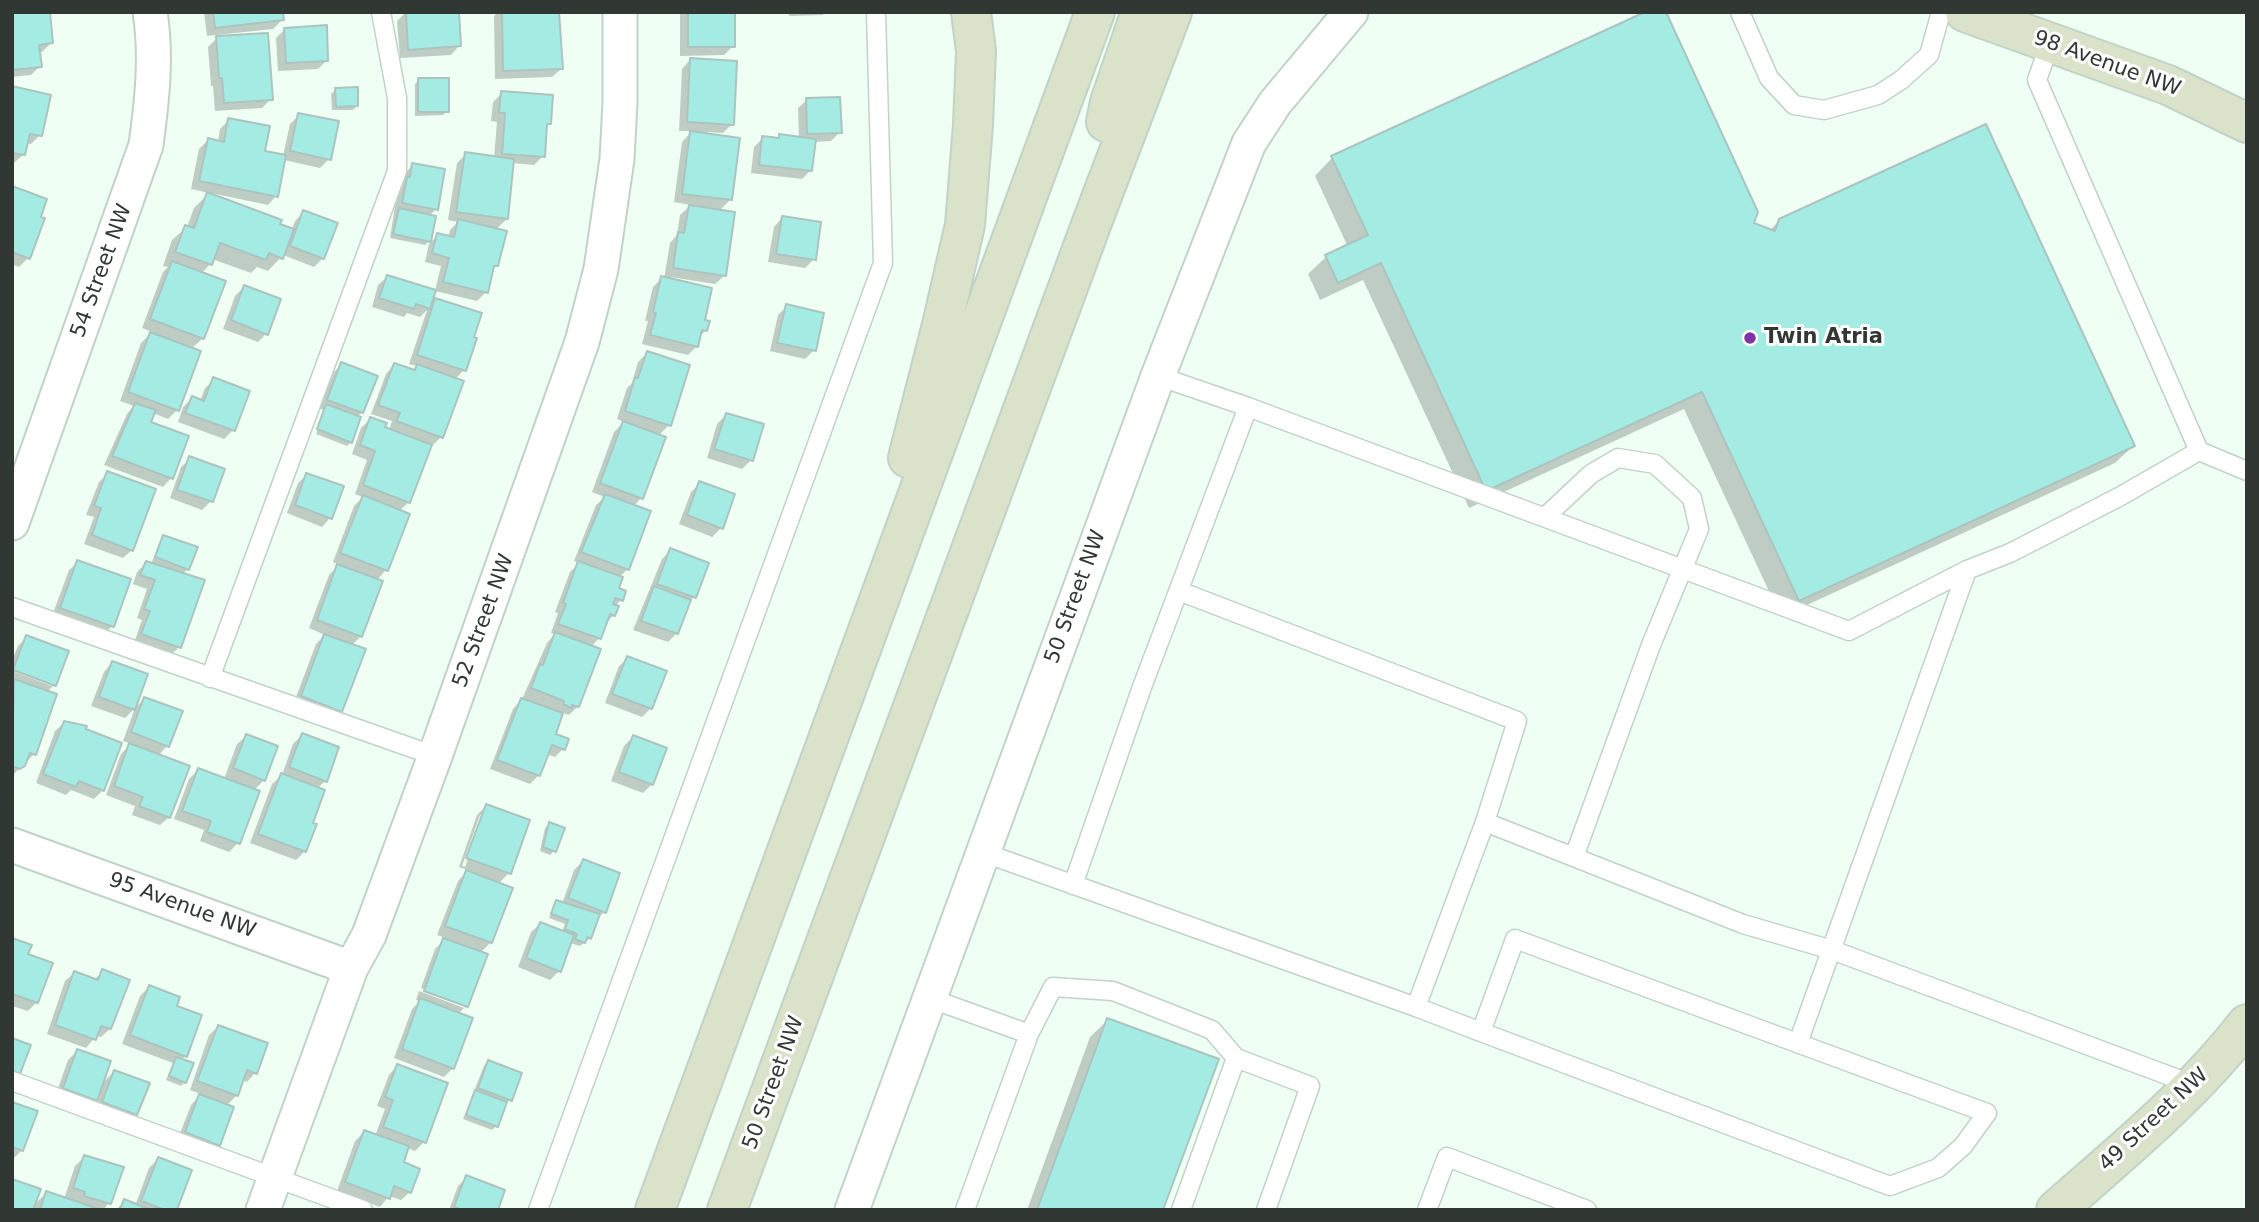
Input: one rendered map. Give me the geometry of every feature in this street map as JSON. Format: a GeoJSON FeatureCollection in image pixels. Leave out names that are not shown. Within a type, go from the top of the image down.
{"type":"FeatureCollection","features":[{"type":"Feature","properties":{"kind":"main road"},"geometry":{"type":"LineString","coordinates":[[852,674],[942,325],[965,225],[976,51],[971,12]]}},
{"type":"Feature","properties":{"kind":"main road"},"geometry":{"type":"LineString","coordinates":[[655,1210],[1095,12]]}},
{"type":"Feature","properties":{"kind":"main road"},"geometry":{"type":"LineString","coordinates":[[1091,225],[1110,102],[1141,12]]}},
{"type":"Feature","properties":{"kind":"main road","name":"50 Street NW"},"geometry":{"type":"LineString","coordinates":[[727,1210],[1172,12]]}},
{"type":"Feature","properties":{"kind":"main road","name":"98 Avenue NW"},"geometry":{"type":"LineString","coordinates":[[1965,12],[2168,85],[2247,123]]}},
{"type":"Feature","properties":{"kind":"main road","name":"49 Street NW"},"geometry":{"type":"LineString","coordinates":[[2056,1210],[2194,1085],[2247,1024]]}},
{"type":"Feature","properties":{"kind":"street","name":"54 Street NW"},"geometry":{"type":"LineString","coordinates":[[12,523],[146,145],[153,60],[150,12]]}},
{"type":"Feature","properties":{"kind":"street","name":"52 Street NW"},"geometry":{"type":"LineString","coordinates":[[263,1210],[351,968],[369,935],[572,375],[601,269],[617,159],[620,12]]}},
{"type":"Feature","properties":{"kind":"street","name":"50 Street NW"},"geometry":{"type":"LineString","coordinates":[[852,1210],[1158,376],[1249,144],[1276,103],[1351,12]]}},
{"type":"Feature","properties":{"kind":"street","name":"95 Avenue NW"},"geometry":{"type":"LineString","coordinates":[[12,845],[351,968]]}},
{"type":"Feature","properties":{"kind":"lane"},"geometry":{"type":"LineString","coordinates":[[210,678],[397,171],[397,98],[381,12]]}},
{"type":"Feature","properties":{"kind":"lane"},"geometry":{"type":"LineString","coordinates":[[538,1210],[883,263],[876,12]]}},
{"type":"Feature","properties":{"kind":"lane"},"geometry":{"type":"LineString","coordinates":[[1740,12],[1769,78],[1794,105],[1824,110],[1878,95],[1901,80],[1929,55],[1941,12]]}},
{"type":"Feature","properties":{"kind":"lane"},"geometry":{"type":"LineString","coordinates":[[2050,43],[2037,80],[2199,451],[2247,471]]}},
{"type":"Feature","properties":{"kind":"lane"},"geometry":{"type":"LineString","coordinates":[[1158,376],[1849,631],[1967,570],[2010,553],[2119,497],[2199,451]]}},
{"type":"Feature","properties":{"kind":"lane"},"geometry":{"type":"LineString","coordinates":[[1073,885],[1142,687],[1248,407]]}},
{"type":"Feature","properties":{"kind":"lane"},"geometry":{"type":"LineString","coordinates":[[1545,517],[1591,474],[1618,458],[1655,464],[1692,498],[1699,529],[1651,645],[1574,857]]}},
{"type":"Feature","properties":{"kind":"lane"},"geometry":{"type":"LineString","coordinates":[[1798,1043],[1967,570]]}},
{"type":"Feature","properties":{"kind":"lane"},"geometry":{"type":"LineString","coordinates":[[1179,591],[1517,721],[1485,821],[1416,1006]]}},
{"type":"Feature","properties":{"kind":"lane"},"geometry":{"type":"LineString","coordinates":[[12,607],[435,756]]}},
{"type":"Feature","properties":{"kind":"lane"},"geometry":{"type":"LineString","coordinates":[[1485,821],[1743,924],[1832,950],[2194,1085]]}},
{"type":"Feature","properties":{"kind":"lane"},"geometry":{"type":"LineString","coordinates":[[982,852],[1416,1006],[1481,1032],[1890,1186],[1938,1168],[1963,1146],[1987,1112],[1515,939],[1481,1032]]}},
{"type":"Feature","properties":{"kind":"lane"},"geometry":{"type":"LineString","coordinates":[[965,1210],[1029,1034],[1053,987],[1113,991],[1212,1030],[1236,1058],[1310,1086],[1266,1210]]}},
{"type":"Feature","properties":{"kind":"lane"},"geometry":{"type":"LineString","coordinates":[[929,998],[1029,1034]]}},
{"type":"Feature","properties":{"kind":"lane"},"geometry":{"type":"LineString","coordinates":[[1181,1210],[1236,1058]]}},
{"type":"Feature","properties":{"kind":"lane"},"geometry":{"type":"LineString","coordinates":[[12,1082],[363,1210]]}},
{"type":"Feature","properties":{"kind":"lane"},"geometry":{"type":"LineString","coordinates":[[1427,1210],[1447,1157],[1587,1210]]}},
{"type":"Feature","properties":{"kind":"building"},"geometry":{"type":"Polygon","coordinates":[[[12,12],[50,12],[53,43],[39,45],[42,67],[12,70],[12,12]]]}},
{"type":"Feature","properties":{"kind":"building"},"geometry":{"type":"Polygon","coordinates":[[[213,12],[283,12],[284,20],[215,28],[213,12]]]}},
{"type":"Feature","properties":{"kind":"building"},"geometry":{"type":"Polygon","coordinates":[[[406,12],[459,12],[461,46],[408,50],[406,12]]]}},
{"type":"Feature","properties":{"kind":"building"},"geometry":{"type":"Polygon","coordinates":[[[502,12],[559,12],[563,69],[503,71],[502,12]]]}},
{"type":"Feature","properties":{"kind":"building"},"geometry":{"type":"Polygon","coordinates":[[[688,12],[735,12],[735,47],[688,47],[688,12]]]}},
{"type":"Feature","properties":{"kind":"building","name":"Twin Atria"},"geometry":{"type":"Polygon","coordinates":[[[1645,12],[1666,12],[1758,212],[1754,223],[1775,231],[1779,219],[1986,124],[2135,446],[1799,601],[1702,392],[1486,491],[1381,263],[1338,283],[1325,255],[1368,235],[1331,156],[1645,12]]]}},
{"type":"Feature","properties":{"kind":"building"},"geometry":{"type":"Polygon","coordinates":[[[327,25],[328,61],[286,63],[284,28],[327,25]]]}},
{"type":"Feature","properties":{"kind":"building"},"geometry":{"type":"Polygon","coordinates":[[[268,33],[273,100],[224,103],[216,36],[268,33]]]}},
{"type":"Feature","properties":{"kind":"building"},"geometry":{"type":"Polygon","coordinates":[[[690,58],[737,61],[734,125],[687,122],[690,58]]]}},
{"type":"Feature","properties":{"kind":"building"},"geometry":{"type":"Polygon","coordinates":[[[418,78],[449,78],[449,112],[418,112],[418,78]]]}},
{"type":"Feature","properties":{"kind":"building"},"geometry":{"type":"Polygon","coordinates":[[[12,86],[51,95],[42,136],[30,134],[25,155],[12,153],[12,86]]]}},
{"type":"Feature","properties":{"kind":"building"},"geometry":{"type":"Polygon","coordinates":[[[358,87],[358,106],[336,107],[335,88],[358,87]]]}},
{"type":"Feature","properties":{"kind":"building"},"geometry":{"type":"Polygon","coordinates":[[[501,91],[553,95],[551,124],[547,124],[545,157],[502,154],[505,113],[499,113],[501,91]]]}},
{"type":"Feature","properties":{"kind":"building"},"geometry":{"type":"Polygon","coordinates":[[[840,97],[842,133],[807,134],[806,98],[840,97]]]}},
{"type":"Feature","properties":{"kind":"building"},"geometry":{"type":"Polygon","coordinates":[[[298,113],[339,121],[331,160],[290,151],[298,113]]]}},
{"type":"Feature","properties":{"kind":"building"},"geometry":{"type":"Polygon","coordinates":[[[228,118],[270,126],[265,151],[286,155],[278,197],[199,181],[208,138],[224,142],[228,118]]]}},
{"type":"Feature","properties":{"kind":"building"},"geometry":{"type":"Polygon","coordinates":[[[690,131],[740,138],[732,200],[682,194],[690,131]]]}},
{"type":"Feature","properties":{"kind":"building"},"geometry":{"type":"Polygon","coordinates":[[[779,134],[816,139],[812,171],[759,165],[762,136],[779,138],[779,134]]]}},
{"type":"Feature","properties":{"kind":"building"},"geometry":{"type":"Polygon","coordinates":[[[465,152],[514,159],[508,219],[456,212],[465,152]]]}},
{"type":"Feature","properties":{"kind":"building"},"geometry":{"type":"Polygon","coordinates":[[[412,163],[445,169],[438,210],[402,203],[412,163]]]}},
{"type":"Feature","properties":{"kind":"building"},"geometry":{"type":"Polygon","coordinates":[[[12,186],[47,199],[41,217],[45,218],[30,259],[12,252],[12,186]]]}},
{"type":"Feature","properties":{"kind":"building"},"geometry":{"type":"Polygon","coordinates":[[[207,192],[282,220],[280,224],[294,229],[283,259],[269,253],[266,260],[220,243],[212,265],[175,252],[185,225],[194,228],[207,192]]]}},
{"type":"Feature","properties":{"kind":"building"},"geometry":{"type":"Polygon","coordinates":[[[689,205],[735,212],[726,276],[673,268],[678,232],[684,233],[689,205]]]}},
{"type":"Feature","properties":{"kind":"building"},"geometry":{"type":"Polygon","coordinates":[[[399,208],[436,216],[431,242],[393,234],[399,208]]]}},
{"type":"Feature","properties":{"kind":"building"},"geometry":{"type":"Polygon","coordinates":[[[303,210],[338,223],[324,259],[290,246],[303,210]]]}},
{"type":"Feature","properties":{"kind":"building"},"geometry":{"type":"Polygon","coordinates":[[[782,216],[821,222],[816,260],[776,254],[782,216]]]}},
{"type":"Feature","properties":{"kind":"building"},"geometry":{"type":"Polygon","coordinates":[[[458,219],[507,231],[498,266],[494,266],[488,293],[443,282],[449,258],[432,253],[437,233],[454,237],[458,219]]]}},
{"type":"Feature","properties":{"kind":"building"},"geometry":{"type":"Polygon","coordinates":[[[172,261],[226,281],[204,339],[150,319],[172,261]]]}},
{"type":"Feature","properties":{"kind":"building"},"geometry":{"type":"Polygon","coordinates":[[[387,275],[436,290],[430,309],[416,304],[414,309],[379,298],[387,275]]]}},
{"type":"Feature","properties":{"kind":"building"},"geometry":{"type":"Polygon","coordinates":[[[661,276],[712,288],[705,320],[710,321],[707,331],[702,330],[698,347],[650,335],[661,276]]]}},
{"type":"Feature","properties":{"kind":"building"},"geometry":{"type":"Polygon","coordinates":[[[244,285],[281,299],[268,335],[231,320],[244,285]]]}},
{"type":"Feature","properties":{"kind":"building"},"geometry":{"type":"Polygon","coordinates":[[[435,298],[482,313],[466,371],[417,355],[435,298]]]}},
{"type":"Feature","properties":{"kind":"building"},"geometry":{"type":"Polygon","coordinates":[[[786,304],[824,313],[816,351],[777,343],[786,304]]]}},
{"type":"Feature","properties":{"kind":"building"},"geometry":{"type":"Polygon","coordinates":[[[150,332],[201,351],[179,411],[128,392],[150,332]]]}},
{"type":"Feature","properties":{"kind":"building"},"geometry":{"type":"Polygon","coordinates":[[[647,351],[690,365],[671,426],[625,411],[635,377],[638,378],[647,351]]]}},
{"type":"Feature","properties":{"kind":"building"},"geometry":{"type":"Polygon","coordinates":[[[341,362],[378,376],[363,413],[327,400],[341,362]]]}},
{"type":"Feature","properties":{"kind":"building"},"geometry":{"type":"Polygon","coordinates":[[[394,363],[415,370],[417,364],[464,381],[443,438],[396,421],[400,413],[378,405],[394,363]]]}},
{"type":"Feature","properties":{"kind":"building"},"geometry":{"type":"Polygon","coordinates":[[[213,377],[250,391],[235,431],[185,413],[192,396],[204,401],[213,377]]]}},
{"type":"Feature","properties":{"kind":"building"},"geometry":{"type":"Polygon","coordinates":[[[135,403],[156,410],[151,422],[189,436],[173,479],[112,456],[135,403]]]}},
{"type":"Feature","properties":{"kind":"building"},"geometry":{"type":"Polygon","coordinates":[[[326,404],[361,417],[352,443],[317,429],[326,404]]]}},
{"type":"Feature","properties":{"kind":"building"},"geometry":{"type":"Polygon","coordinates":[[[726,413],[764,424],[753,461],[714,449],[726,413]]]}},
{"type":"Feature","properties":{"kind":"building"},"geometry":{"type":"Polygon","coordinates":[[[370,417],[387,423],[385,427],[432,445],[410,503],[363,485],[375,451],[360,445],[370,417]]]}},
{"type":"Feature","properties":{"kind":"building"},"geometry":{"type":"Polygon","coordinates":[[[623,421],[666,437],[643,499],[600,483],[623,421]]]}},
{"type":"Feature","properties":{"kind":"building"},"geometry":{"type":"Polygon","coordinates":[[[189,456],[225,469],[213,502],[177,490],[189,456]]]}},
{"type":"Feature","properties":{"kind":"building"},"geometry":{"type":"Polygon","coordinates":[[[107,471],[156,489],[133,551],[92,535],[101,508],[94,506],[107,471]]]}},
{"type":"Feature","properties":{"kind":"building"},"geometry":{"type":"Polygon","coordinates":[[[306,473],[344,486],[332,519],[295,505],[306,473]]]}},
{"type":"Feature","properties":{"kind":"building"},"geometry":{"type":"Polygon","coordinates":[[[699,481],[735,494],[723,529],[687,515],[699,481]]]}},
{"type":"Feature","properties":{"kind":"building"},"geometry":{"type":"Polygon","coordinates":[[[605,494],[651,511],[629,570],[581,552],[605,494]]]}},
{"type":"Feature","properties":{"kind":"building"},"geometry":{"type":"Polygon","coordinates":[[[363,495],[410,514],[388,571],[340,553],[363,495]]]}},
{"type":"Feature","properties":{"kind":"building"},"geometry":{"type":"Polygon","coordinates":[[[163,535],[198,547],[189,570],[155,557],[163,535]]]}},
{"type":"Feature","properties":{"kind":"building"},"geometry":{"type":"Polygon","coordinates":[[[670,548],[709,563],[696,598],[657,584],[670,548]]]}},
{"type":"Feature","properties":{"kind":"building"},"geometry":{"type":"Polygon","coordinates":[[[77,560],[131,579],[114,627],[60,608],[77,560]]]}},
{"type":"Feature","properties":{"kind":"building"},"geometry":{"type":"Polygon","coordinates":[[[146,561],[205,580],[181,648],[141,634],[150,611],[144,609],[155,580],[140,575],[146,561]]]}},
{"type":"Feature","properties":{"kind":"building"},"geometry":{"type":"Polygon","coordinates":[[[578,561],[623,577],[619,588],[626,591],[623,601],[615,598],[613,604],[619,606],[615,616],[610,614],[601,639],[558,624],[578,561]]]}},
{"type":"Feature","properties":{"kind":"building"},"geometry":{"type":"Polygon","coordinates":[[[337,564],[383,581],[362,637],[317,620],[337,564]]]}},
{"type":"Feature","properties":{"kind":"building"},"geometry":{"type":"Polygon","coordinates":[[[654,586],[691,600],[678,634],[641,621],[654,586]]]}},
{"type":"Feature","properties":{"kind":"building"},"geometry":{"type":"Polygon","coordinates":[[[555,632],[601,649],[579,707],[572,705],[571,708],[563,704],[564,701],[531,688],[555,632]]]}},
{"type":"Feature","properties":{"kind":"building"},"geometry":{"type":"Polygon","coordinates":[[[324,634],[366,649],[342,712],[301,696],[324,634]]]}},
{"type":"Feature","properties":{"kind":"building"},"geometry":{"type":"Polygon","coordinates":[[[26,635],[69,651],[56,686],[13,670],[26,635]]]}},
{"type":"Feature","properties":{"kind":"building"},"geometry":{"type":"Polygon","coordinates":[[[627,656],[667,671],[652,709],[612,694],[627,656]]]}},
{"type":"Feature","properties":{"kind":"building"},"geometry":{"type":"Polygon","coordinates":[[[112,661],[148,674],[135,710],[99,697],[112,661]]]}},
{"type":"Feature","properties":{"kind":"building"},"geometry":{"type":"Polygon","coordinates":[[[14,679],[57,694],[36,755],[30,753],[25,766],[20,769],[12,766],[14,679]]]}},
{"type":"Feature","properties":{"kind":"building"},"geometry":{"type":"Polygon","coordinates":[[[144,697],[183,711],[169,747],[131,732],[144,697]]]}},
{"type":"Feature","properties":{"kind":"building"},"geometry":{"type":"Polygon","coordinates":[[[521,698],[563,713],[556,734],[569,739],[565,750],[552,745],[540,776],[497,760],[521,698]]]}},
{"type":"Feature","properties":{"kind":"building"},"geometry":{"type":"Polygon","coordinates":[[[64,721],[87,726],[86,729],[122,743],[104,791],[79,781],[76,787],[43,774],[64,721]]]}},
{"type":"Feature","properties":{"kind":"building"},"geometry":{"type":"Polygon","coordinates":[[[302,733],[339,747],[327,782],[289,767],[302,733]]]}},
{"type":"Feature","properties":{"kind":"building"},"geometry":{"type":"Polygon","coordinates":[[[246,734],[278,746],[265,781],[233,768],[246,734]]]}},
{"type":"Feature","properties":{"kind":"building"},"geometry":{"type":"Polygon","coordinates":[[[633,735],[667,748],[653,785],[619,772],[633,735]]]}},
{"type":"Feature","properties":{"kind":"building"},"geometry":{"type":"Polygon","coordinates":[[[129,743],[190,766],[170,818],[139,806],[143,797],[114,786],[129,743]]]}},
{"type":"Feature","properties":{"kind":"building"},"geometry":{"type":"Polygon","coordinates":[[[198,768],[260,791],[240,844],[207,832],[211,821],[182,811],[198,768]]]}},
{"type":"Feature","properties":{"kind":"building"},"geometry":{"type":"Polygon","coordinates":[[[281,773],[325,790],[313,823],[317,824],[306,852],[258,834],[281,773]]]}},
{"type":"Feature","properties":{"kind":"building"},"geometry":{"type":"Polygon","coordinates":[[[486,804],[530,820],[511,874],[466,858],[486,804]]]}},
{"type":"Feature","properties":{"kind":"building"},"geometry":{"type":"Polygon","coordinates":[[[549,822],[565,828],[556,852],[543,847],[549,822]]]}},
{"type":"Feature","properties":{"kind":"building"},"geometry":{"type":"Polygon","coordinates":[[[583,859],[620,873],[606,913],[568,898],[583,859]]]}},
{"type":"Feature","properties":{"kind":"building"},"geometry":{"type":"Polygon","coordinates":[[[466,870],[513,888],[492,943],[445,926],[466,870]]]}},
{"type":"Feature","properties":{"kind":"building"},"geometry":{"type":"Polygon","coordinates":[[[556,900],[600,914],[591,939],[588,937],[585,943],[575,939],[577,934],[565,929],[568,920],[551,914],[556,900]]]}},
{"type":"Feature","properties":{"kind":"building"},"geometry":{"type":"Polygon","coordinates":[[[540,922],[574,935],[561,972],[526,958],[540,922]]]}},
{"type":"Feature","properties":{"kind":"building"},"geometry":{"type":"Polygon","coordinates":[[[12,938],[32,945],[28,954],[53,963],[38,1003],[12,994],[12,938]]]}},
{"type":"Feature","properties":{"kind":"building"},"geometry":{"type":"Polygon","coordinates":[[[443,938],[488,954],[468,1007],[424,991],[443,938]]]}},
{"type":"Feature","properties":{"kind":"building"},"geometry":{"type":"Polygon","coordinates":[[[102,969],[130,980],[111,1029],[101,1026],[96,1040],[55,1025],[74,971],[98,980],[102,969]]]}},
{"type":"Feature","properties":{"kind":"building"},"geometry":{"type":"Polygon","coordinates":[[[149,985],[180,997],[177,1006],[202,1015],[187,1057],[130,1035],[149,985]]]}},
{"type":"Feature","properties":{"kind":"building"},"geometry":{"type":"Polygon","coordinates":[[[420,998],[473,1018],[454,1069],[402,1049],[420,998]]]}},
{"type":"Feature","properties":{"kind":"building"},"geometry":{"type":"Polygon","coordinates":[[[1107,1018],[1219,1059],[1163,1210],[1037,1210],[1107,1018]]]}},
{"type":"Feature","properties":{"kind":"building"},"geometry":{"type":"Polygon","coordinates":[[[218,1025],[268,1043],[257,1074],[247,1070],[238,1096],[197,1081],[218,1025]]]}},
{"type":"Feature","properties":{"kind":"building"},"geometry":{"type":"Polygon","coordinates":[[[12,1038],[31,1045],[20,1074],[12,1071],[12,1038]]]}},
{"type":"Feature","properties":{"kind":"building"},"geometry":{"type":"Polygon","coordinates":[[[77,1049],[111,1061],[97,1101],[63,1088],[77,1049]]]}},
{"type":"Feature","properties":{"kind":"building"},"geometry":{"type":"Polygon","coordinates":[[[176,1057],[194,1063],[186,1083],[169,1076],[176,1057]]]}},
{"type":"Feature","properties":{"kind":"building"},"geometry":{"type":"Polygon","coordinates":[[[488,1060],[522,1073],[512,1101],[478,1088],[488,1060]]]}},
{"type":"Feature","properties":{"kind":"building"},"geometry":{"type":"Polygon","coordinates":[[[397,1064],[448,1083],[426,1143],[383,1127],[393,1100],[385,1097],[397,1064]]]}},
{"type":"Feature","properties":{"kind":"building"},"geometry":{"type":"Polygon","coordinates":[[[114,1070],[150,1083],[137,1115],[102,1102],[114,1070]]]}},
{"type":"Feature","properties":{"kind":"building"},"geometry":{"type":"Polygon","coordinates":[[[475,1090],[507,1102],[498,1127],[466,1115],[475,1090]]]}},
{"type":"Feature","properties":{"kind":"building"},"geometry":{"type":"Polygon","coordinates":[[[199,1094],[234,1107],[220,1146],[185,1132],[199,1094]]]}},
{"type":"Feature","properties":{"kind":"building"},"geometry":{"type":"Polygon","coordinates":[[[12,1102],[38,1111],[23,1151],[12,1147],[12,1102]]]}},
{"type":"Feature","properties":{"kind":"building"},"geometry":{"type":"Polygon","coordinates":[[[364,1130],[409,1146],[404,1162],[420,1169],[411,1193],[394,1186],[390,1199],[345,1182],[364,1130]]]}},
{"type":"Feature","properties":{"kind":"building"},"geometry":{"type":"Polygon","coordinates":[[[84,1155],[124,1167],[111,1204],[84,1196],[85,1192],[73,1188],[84,1155]]]}},
{"type":"Feature","properties":{"kind":"building"},"geometry":{"type":"Polygon","coordinates":[[[158,1157],[192,1170],[177,1210],[165,1210],[141,1201],[158,1157]]]}},
{"type":"Feature","properties":{"kind":"building"},"geometry":{"type":"Polygon","coordinates":[[[466,1175],[505,1190],[498,1210],[462,1210],[454,1207],[466,1175]]]}},
{"type":"Feature","properties":{"kind":"building"},"geometry":{"type":"Polygon","coordinates":[[[12,1179],[41,1189],[33,1210],[12,1210],[12,1179]]]}},
{"type":"Feature","properties":{"kind":"building"},"geometry":{"type":"Polygon","coordinates":[[[46,1191],[102,1210],[40,1210],[46,1191]]]}},
{"type":"Feature","properties":{"kind":"building"},"geometry":{"type":"Polygon","coordinates":[[[124,1199],[151,1210],[120,1210],[124,1199]]]}},
{"type":"Feature","properties":{"kind":"place","name":"Twin Atria"},"geometry":{"type":"Point","coordinates":[1750,338]}}]}
